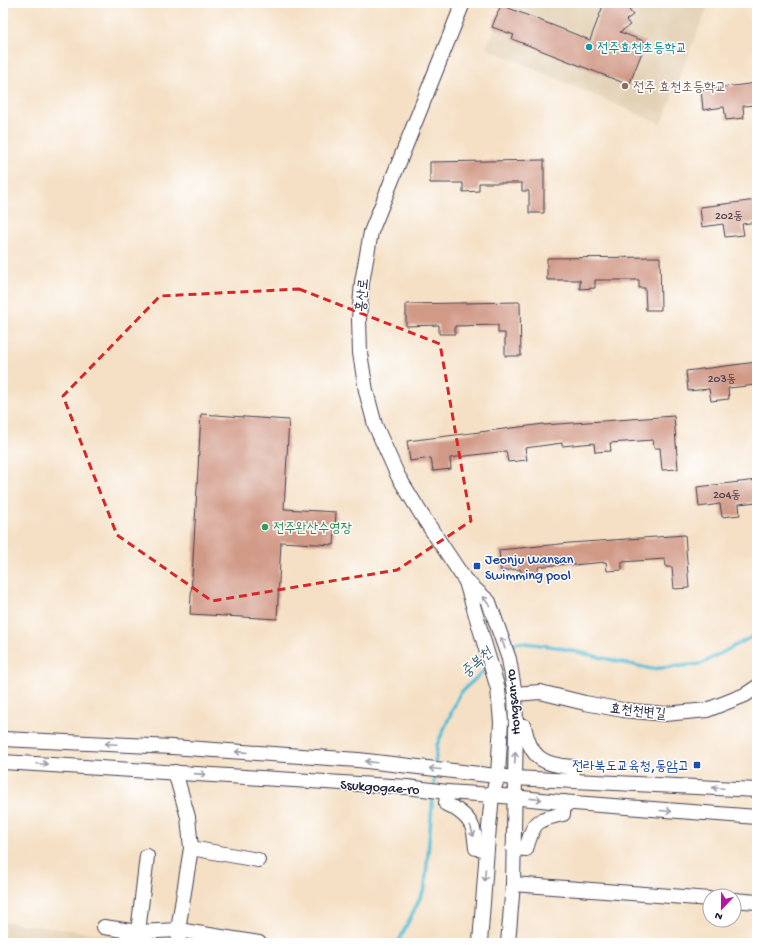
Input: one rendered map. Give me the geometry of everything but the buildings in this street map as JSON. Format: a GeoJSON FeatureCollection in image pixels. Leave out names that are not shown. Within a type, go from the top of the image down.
{"type":"FeatureCollection","features":[{"type":"Feature","properties":{"kind":"street","name":"홍산로"},"geometry":{"type":"LineString","coordinates":[[463,3],[371,232],[362,282],[359,318],[360,353],[366,391],[375,426],[398,476],[423,517],[466,580]]}},
{"type":"Feature","properties":{"kind":"street","name":"Hongsan-ro"},"geometry":{"type":"LineString","coordinates":[[466,580],[489,602],[509,659],[513,688],[516,727],[512,884],[508,943]]}},
{"type":"Feature","properties":{"kind":"street","name":"Hongsan-ro"},"geometry":{"type":"LineString","coordinates":[[466,580],[498,689],[501,722],[498,776],[492,795],[480,943]]}},
{"type":"Feature","properties":{"kind":"street","name":"효천천변길"},"geometry":{"type":"LineString","coordinates":[[513,688],[540,692],[616,709],[665,714],[706,710],[745,695],[757,687]]}},
{"type":"Feature","properties":{"kind":"street"},"geometry":{"type":"LineString","coordinates":[[516,727],[524,726],[528,745],[543,761],[555,766],[572,767],[573,780]]}},
{"type":"Feature","properties":{"kind":"street","name":"Ssukgogae-ro"},"geometry":{"type":"LineString","coordinates":[[3,739],[179,748],[358,760],[514,778],[757,790]]}},
{"type":"Feature","properties":{"kind":"street","name":"Ssukgogae-ro"},"geometry":{"type":"LineString","coordinates":[[3,762],[407,787],[564,802],[757,817]]}},
{"type":"Feature","properties":{"kind":"street"},"geometry":{"type":"LineString","coordinates":[[175,772],[188,817],[191,848],[179,936]]}},
{"type":"Feature","properties":{"kind":"street"},"geometry":{"type":"LineString","coordinates":[[451,792],[446,804],[463,813],[473,828],[476,848],[487,849]]}},
{"type":"Feature","properties":{"kind":"street"},"geometry":{"type":"LineString","coordinates":[[513,848],[526,849],[532,829],[543,818],[563,814],[564,802]]}},
{"type":"Feature","properties":{"kind":"street"},"geometry":{"type":"LineString","coordinates":[[191,848],[258,860]]}},
{"type":"Feature","properties":{"kind":"street"},"geometry":{"type":"LineString","coordinates":[[138,932],[147,856]]}},
{"type":"Feature","properties":{"kind":"street"},"geometry":{"type":"LineString","coordinates":[[512,884],[702,898]]}},
{"type":"Feature","properties":{"kind":"street"},"geometry":{"type":"LineString","coordinates":[[742,901],[757,902]]}},
{"type":"Feature","properties":{"kind":"street"},"geometry":{"type":"LineString","coordinates":[[104,927],[138,932],[259,943]]}},
{"type":"Feature","properties":{"kind":"highlighted area"},"geometry":{"type":"Polygon","coordinates":[[[299,289],[440,344],[471,521],[397,570],[212,601],[117,535],[63,396],[160,296],[299,289]]]}},
{"type":"Feature","properties":{"kind":"shaded area","name":"전주 효천초등학교"},"geometry":{"type":"Polygon","coordinates":[[[506,3],[709,3],[661,124],[486,48],[506,3]]]}},
{"type":"Feature","properties":{"kind":"shaded area"},"geometry":{"type":"Polygon","coordinates":[[[4,922],[149,940],[155,943],[5,943],[4,922]]]}},
{"type":"Feature","properties":{"kind":"waterway","name":"중복천"},"geometry":{"type":"LineString","coordinates":[[509,649],[517,642],[556,647],[651,669],[701,664],[757,634]]}},
{"type":"Feature","properties":{"kind":"waterway","name":"중복천"},"geometry":{"type":"LineString","coordinates":[[435,766],[437,745],[460,693],[488,667]]}},
{"type":"Feature","properties":{"kind":"waterway","name":"중복천"},"geometry":{"type":"LineString","coordinates":[[434,788],[435,772]]}},
{"type":"Feature","properties":{"kind":"waterway","name":"중복천"},"geometry":{"type":"LineString","coordinates":[[398,943],[425,888],[433,794]]}},
{"type":"Feature","properties":{"kind":"place","name":"전주효천초등학교"},"geometry":{"type":"Point","coordinates":[589,47]}},
{"type":"Feature","properties":{"kind":"place","name":"전주 효천초등학교"},"geometry":{"type":"Point","coordinates":[625,86]}},
{"type":"Feature","properties":{"kind":"place","name":"전주완산수영장"},"geometry":{"type":"Point","coordinates":[265,527]}},
{"type":"Feature","properties":{"kind":"place","name":"Jeonju Wansan Swimming pool"},"geometry":{"type":"Point","coordinates":[477,566]}},
{"type":"Feature","properties":{"kind":"place","name":"전라북도교육청,동암고"},"geometry":{"type":"Point","coordinates":[697,765]}}]}
